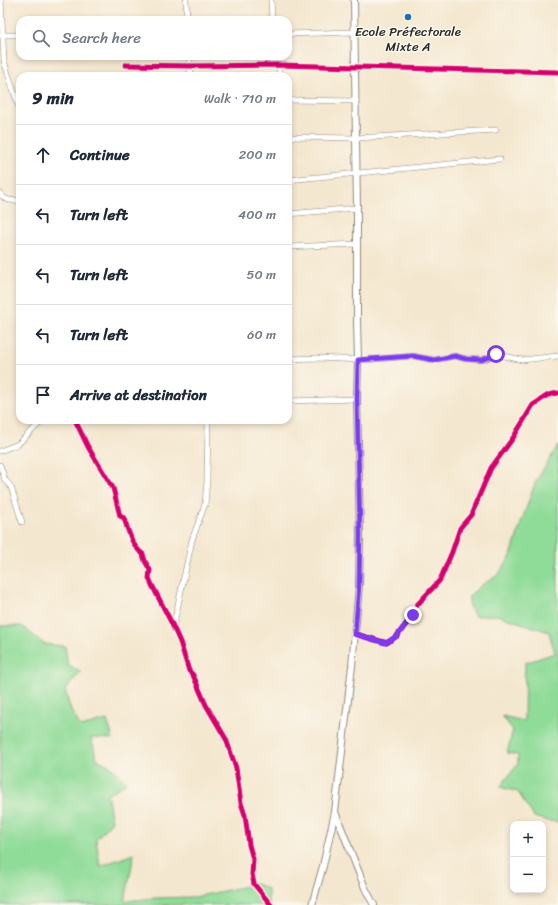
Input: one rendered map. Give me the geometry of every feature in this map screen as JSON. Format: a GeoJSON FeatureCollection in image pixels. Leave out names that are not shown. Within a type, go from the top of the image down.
{"type":"FeatureCollection","features":[{"type":"Feature","properties":{"kind":"main road"},"geometry":{"type":"LineString","coordinates":[[312,905],[323,866],[335,812],[359,585],[360,534],[357,399],[356,66],[354,0]]}},
{"type":"Feature","properties":{"kind":"main road"},"geometry":{"type":"LineString","coordinates":[[335,812],[365,888],[374,905]]}},
{"type":"Feature","properties":{"kind":"street"},"geometry":{"type":"LineString","coordinates":[[1,0],[2,61],[16,100]]}},
{"type":"Feature","properties":{"kind":"street"},"geometry":{"type":"LineString","coordinates":[[186,0],[187,16]]}},
{"type":"Feature","properties":{"kind":"street"},"geometry":{"type":"LineString","coordinates":[[271,0],[272,16]]}},
{"type":"Feature","properties":{"kind":"street"},"geometry":{"type":"LineString","coordinates":[[292,34],[354,32]]}},
{"type":"Feature","properties":{"kind":"street"},"geometry":{"type":"LineString","coordinates":[[1,35],[16,35]]}},
{"type":"Feature","properties":{"kind":"street"},"geometry":{"type":"LineString","coordinates":[[189,60],[191,72]]}},
{"type":"Feature","properties":{"kind":"street"},"geometry":{"type":"LineString","coordinates":[[278,60],[279,72]]}},
{"type":"Feature","properties":{"kind":"street"},"geometry":{"type":"LineString","coordinates":[[125,65],[356,66],[558,72]]}},
{"type":"Feature","properties":{"kind":"street"},"geometry":{"type":"LineString","coordinates":[[292,100],[356,101]]}},
{"type":"Feature","properties":{"kind":"street"},"geometry":{"type":"LineString","coordinates":[[292,137],[356,138],[496,130]]}},
{"type":"Feature","properties":{"kind":"street"},"geometry":{"type":"LineString","coordinates":[[292,180],[500,159]]}},
{"type":"Feature","properties":{"kind":"street"},"geometry":{"type":"LineString","coordinates":[[0,193],[2,197],[9,201],[16,200]]}},
{"type":"Feature","properties":{"kind":"street"},"geometry":{"type":"LineString","coordinates":[[292,214],[357,208]]}},
{"type":"Feature","properties":{"kind":"street"},"geometry":{"type":"LineString","coordinates":[[292,247],[357,244]]}},
{"type":"Feature","properties":{"kind":"street"},"geometry":{"type":"LineString","coordinates":[[292,359],[316,358],[358,360],[413,356],[434,360],[455,356],[466,359],[482,360],[496,354],[522,360],[558,356]]}},
{"type":"Feature","properties":{"kind":"street"},"geometry":{"type":"LineString","coordinates":[[355,634],[386,643],[397,636],[413,615],[417,605],[440,580],[460,528],[471,516],[491,468],[513,438],[533,405],[548,395],[558,393]]}},
{"type":"Feature","properties":{"kind":"street"},"geometry":{"type":"LineString","coordinates":[[292,401],[357,399]]}},
{"type":"Feature","properties":{"kind":"street"},"geometry":{"type":"LineString","coordinates":[[1,450],[18,444],[39,424]]}},
{"type":"Feature","properties":{"kind":"street"},"geometry":{"type":"LineString","coordinates":[[77,424],[88,448],[113,488],[120,516],[124,518],[128,534],[133,540],[134,545],[143,554],[150,570],[152,585],[180,642],[189,671],[193,675],[206,705],[226,739],[236,768],[241,803],[245,815],[249,845],[253,859],[252,874],[254,884],[271,905]]}},
{"type":"Feature","properties":{"kind":"street"},"geometry":{"type":"LineString","coordinates":[[173,628],[192,540],[205,504],[208,424]]}},
{"type":"Feature","properties":{"kind":"street"},"geometry":{"type":"LineString","coordinates":[[0,465],[5,480],[11,487],[22,522]]}},
{"type":"Feature","properties":{"kind":"green space"},"geometry":{"type":"Polygon","coordinates":[[[558,446],[558,822],[534,817],[518,792],[500,787],[518,764],[518,755],[507,753],[513,730],[502,716],[524,721],[525,663],[555,653],[549,632],[497,615],[475,616],[469,606],[469,596],[483,584],[498,575],[511,556],[536,481],[558,446]]]}},
{"type":"Feature","properties":{"kind":"green space"},"geometry":{"type":"Polygon","coordinates":[[[0,626],[22,626],[44,644],[65,646],[68,666],[81,671],[65,690],[71,711],[81,727],[107,720],[113,739],[91,738],[97,759],[112,767],[126,783],[107,795],[112,821],[96,839],[100,866],[134,854],[125,901],[155,898],[195,897],[256,884],[268,889],[268,905],[0,905],[0,626]]]}},
{"type":"Feature","properties":{"kind":"cycle path"},"geometry":{"type":"LineString","coordinates":[[125,65],[279,65],[558,72]]}},
{"type":"Feature","properties":{"kind":"cycle path"},"geometry":{"type":"LineString","coordinates":[[355,634],[387,643],[397,636],[413,615],[417,605],[440,580],[460,528],[471,515],[491,468],[513,438],[533,405],[548,395],[558,393]]}},
{"type":"Feature","properties":{"kind":"cycle path"},"geometry":{"type":"LineString","coordinates":[[77,424],[88,447],[113,488],[120,516],[124,518],[133,543],[143,554],[150,570],[149,578],[180,642],[189,671],[193,675],[206,705],[226,739],[236,768],[241,803],[245,815],[249,845],[253,859],[252,874],[254,884],[271,905]]}},
{"type":"Feature","properties":{"kind":"place","name":"Ecole Préfectorale Mixte A"},"geometry":{"type":"Point","coordinates":[408,17]}},
{"type":"Feature","properties":{"kind":"route"},"geometry":{"type":"LineString","coordinates":[[413,615],[397,636],[386,643],[355,634],[359,585],[360,534],[357,399],[358,360],[413,356],[434,360],[455,356],[466,359],[482,360],[496,354]]}}]}
